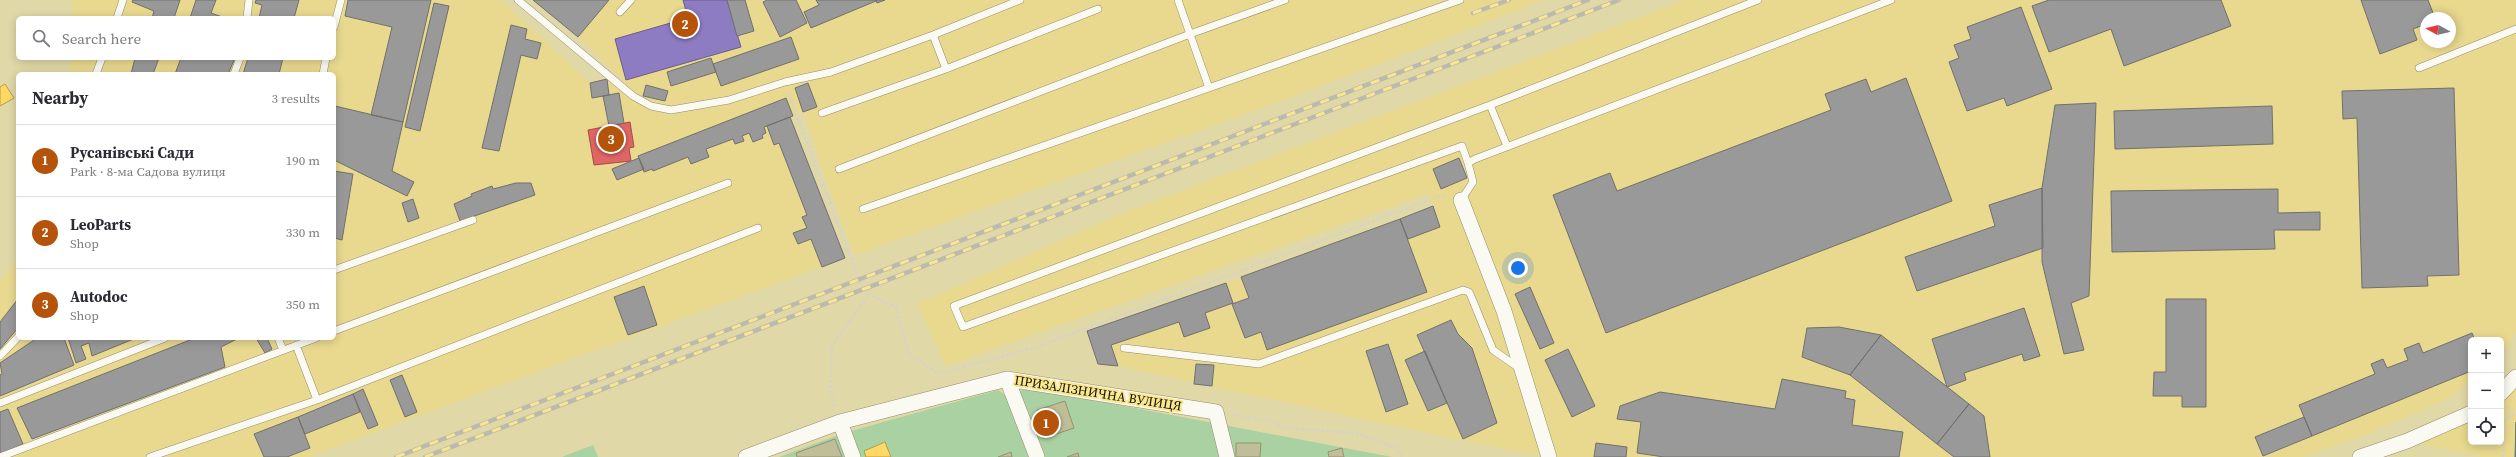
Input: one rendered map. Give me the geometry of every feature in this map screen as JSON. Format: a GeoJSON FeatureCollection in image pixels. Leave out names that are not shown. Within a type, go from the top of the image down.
{"type":"FeatureCollection","features":[{"type":"Feature","properties":{"kind":"street"},"geometry":{"type":"LineString","coordinates":[[1461,200],[1504,311],[1549,457]]}},
{"type":"Feature","properties":{"kind":"street"},"geometry":{"type":"LineString","coordinates":[[2504,390],[2516,377]]}},
{"type":"Feature","properties":{"kind":"street"},"geometry":{"type":"LineString","coordinates":[[1007,379],[1037,457]]}},
{"type":"Feature","properties":{"kind":"street","name":"ПРИЗАЛІЗНИЧНА ВУЛИЦЯ"},"geometry":{"type":"LineString","coordinates":[[746,457],[840,422],[1007,379],[1216,412]]}},
{"type":"Feature","properties":{"kind":"street"},"geometry":{"type":"LineString","coordinates":[[1216,412],[1227,457]]}},
{"type":"Feature","properties":{"kind":"street"},"geometry":{"type":"LineString","coordinates":[[2360,457],[2407,441],[2468,414]]}},
{"type":"Feature","properties":{"kind":"street"},"geometry":{"type":"LineString","coordinates":[[840,422],[853,457]]}},
{"type":"Feature","properties":{"kind":"lane"},"geometry":{"type":"LineString","coordinates":[[118,16],[123,0]]}},
{"type":"Feature","properties":{"kind":"lane"},"geometry":{"type":"LineString","coordinates":[[247,16],[249,0]]}},
{"type":"Feature","properties":{"kind":"lane"},"geometry":{"type":"LineString","coordinates":[[336,18],[340,0]]}},
{"type":"Feature","properties":{"kind":"lane"},"geometry":{"type":"LineString","coordinates":[[518,0],[633,96],[651,106],[671,110],[729,100],[785,82],[831,72],[933,35],[1020,0]]}},
{"type":"Feature","properties":{"kind":"lane"},"geometry":{"type":"LineString","coordinates":[[620,12],[631,0]]}},
{"type":"Feature","properties":{"kind":"lane"},"geometry":{"type":"LineString","coordinates":[[1178,0],[1209,88]]}},
{"type":"Feature","properties":{"kind":"lane"},"geometry":{"type":"LineString","coordinates":[[839,169],[1190,34],[1285,0]]}},
{"type":"Feature","properties":{"kind":"lane"},"geometry":{"type":"LineString","coordinates":[[863,209],[1460,0]]}},
{"type":"Feature","properties":{"kind":"lane"},"geometry":{"type":"LineString","coordinates":[[1461,200],[1473,182],[1462,146],[962,327],[954,306],[1490,105],[1758,0]]}},
{"type":"Feature","properties":{"kind":"lane"},"geometry":{"type":"LineString","coordinates":[[1468,163],[1507,146],[1891,0]]}},
{"type":"Feature","properties":{"kind":"lane"},"geometry":{"type":"LineString","coordinates":[[822,113],[946,69],[1098,9]]}},
{"type":"Feature","properties":{"kind":"lane"},"geometry":{"type":"LineString","coordinates":[[2419,68],[2516,29]]}},
{"type":"Feature","properties":{"kind":"lane"},"geometry":{"type":"LineString","coordinates":[[933,35],[946,69]]}},
{"type":"Feature","properties":{"kind":"lane"},"geometry":{"type":"LineString","coordinates":[[97,72],[101,60]]}},
{"type":"Feature","properties":{"kind":"lane"},"geometry":{"type":"LineString","coordinates":[[235,72],[239,60]]}},
{"type":"Feature","properties":{"kind":"lane"},"geometry":{"type":"LineString","coordinates":[[322,72],[326,60]]}},
{"type":"Feature","properties":{"kind":"lane"},"geometry":{"type":"LineString","coordinates":[[1490,105],[1507,146]]}},
{"type":"Feature","properties":{"kind":"lane"},"geometry":{"type":"LineString","coordinates":[[336,330],[728,183]]}},
{"type":"Feature","properties":{"kind":"lane"},"geometry":{"type":"LineString","coordinates":[[336,269],[473,220]]}},
{"type":"Feature","properties":{"kind":"lane"},"geometry":{"type":"LineString","coordinates":[[150,457],[318,400],[758,228]]}},
{"type":"Feature","properties":{"kind":"lane"},"geometry":{"type":"LineString","coordinates":[[1124,348],[1259,364],[1463,290],[1469,292],[1471,296],[1492,350],[1522,371]]}},
{"type":"Feature","properties":{"kind":"lane"},"geometry":{"type":"LineString","coordinates":[[0,356],[16,339]]}},
{"type":"Feature","properties":{"kind":"lane"},"geometry":{"type":"LineString","coordinates":[[0,403],[160,340]]}},
{"type":"Feature","properties":{"kind":"lane"},"geometry":{"type":"LineString","coordinates":[[279,340],[283,350]]}},
{"type":"Feature","properties":{"kind":"lane"},"geometry":{"type":"LineString","coordinates":[[0,457],[310,340]]}},
{"type":"Feature","properties":{"kind":"lane"},"geometry":{"type":"LineString","coordinates":[[296,345],[318,400]]}},
{"type":"Feature","properties":{"kind":"path"},"geometry":{"type":"LineString","coordinates":[[840,422],[830,390],[832,346],[869,294]]}},
{"type":"Feature","properties":{"kind":"path"},"geometry":{"type":"LineString","coordinates":[[1216,412],[1267,420],[1287,428],[1355,433],[1396,448],[1402,457]]}},
{"type":"Feature","properties":{"kind":"path"},"geometry":{"type":"LineString","coordinates":[[2503,457],[2504,422],[2516,412]]}},
{"type":"Feature","properties":{"kind":"shaded area"},"geometry":{"type":"Polygon","coordinates":[[[72,0],[501,0],[589,82],[607,79],[627,84],[578,37],[533,0],[1545,0],[1284,100],[855,255],[827,184],[803,112],[790,117],[845,258],[307,457],[0,457],[0,282],[16,261],[16,340],[336,340],[336,72],[70,72],[71,60],[336,60],[336,16],[72,16],[72,0]]]}},
{"type":"Feature","properties":{"kind":"shaded area"},"geometry":{"type":"Polygon","coordinates":[[[1685,0],[2516,0],[2516,332],[2504,353],[2504,337],[2468,337],[2468,382],[2447,399],[2363,436],[2303,457],[1547,457],[1459,440],[1118,366],[1098,364],[1087,331],[1226,283],[1433,207],[1428,194],[946,366],[917,304],[1118,215],[1685,0]]]}},
{"type":"Feature","properties":{"kind":"shaded area"},"geometry":{"type":"Polygon","coordinates":[[[2516,377],[2516,457],[2483,457],[2407,441],[2468,414],[2468,445],[2504,445],[2504,390],[2516,377]]]}},
{"type":"Feature","properties":{"kind":"green space"},"geometry":{"type":"Polygon","coordinates":[[[1030,388],[1392,457],[779,457],[844,433],[998,390],[1005,395],[1030,388]]]}},
{"type":"Feature","properties":{"kind":"green space"},"geometry":{"type":"Polygon","coordinates":[[[593,445],[598,457],[562,457],[593,445]]]}},
{"type":"Feature","properties":{"kind":"building: Homes"},"geometry":{"type":"Polygon","coordinates":[[[5,84],[14,98],[0,106],[0,87],[5,84]]]}},
{"type":"Feature","properties":{"kind":"building: Homes"},"geometry":{"type":"Polygon","coordinates":[[[885,442],[891,457],[866,457],[864,451],[885,442]]]}},
{"type":"Feature","properties":{"kind":"building: Shops"},"geometry":{"type":"Polygon","coordinates":[[[630,122],[634,147],[629,148],[631,161],[594,165],[588,130],[630,122]]]}},
{"type":"Feature","properties":{"kind":"building: Offices"},"geometry":{"type":"Polygon","coordinates":[[[683,0],[727,0],[741,47],[626,80],[615,39],[688,18],[683,0]]]}},
{"type":"Feature","properties":{"kind":"building: Public"},"geometry":{"type":"Polygon","coordinates":[[[2516,422],[2516,457],[2515,457],[2516,422]]]}},
{"type":"Feature","properties":{"kind":"building: Industry"},"geometry":{"type":"Polygon","coordinates":[[[133,0],[180,0],[175,16],[153,16],[154,11],[132,2],[133,0]]]}},
{"type":"Feature","properties":{"kind":"building: Industry"},"geometry":{"type":"Polygon","coordinates":[[[196,0],[216,0],[211,13],[219,16],[191,16],[196,0]]]}},
{"type":"Feature","properties":{"kind":"building: Industry"},"geometry":{"type":"Polygon","coordinates":[[[256,0],[299,0],[295,16],[259,16],[262,5],[255,3],[256,0]]]}},
{"type":"Feature","properties":{"kind":"building: Industry"},"geometry":{"type":"Polygon","coordinates":[[[348,0],[431,0],[403,122],[371,115],[392,27],[345,16],[348,0]]]}},
{"type":"Feature","properties":{"kind":"building: Industry"},"geometry":{"type":"Polygon","coordinates":[[[533,0],[609,0],[578,37],[533,0]]]}},
{"type":"Feature","properties":{"kind":"building: Industry"},"geometry":{"type":"Polygon","coordinates":[[[727,0],[745,0],[754,31],[737,36],[727,0]]]}},
{"type":"Feature","properties":{"kind":"building: Industry"},"geometry":{"type":"Polygon","coordinates":[[[767,0],[796,0],[807,23],[780,37],[763,2],[767,0]]]}},
{"type":"Feature","properties":{"kind":"building: Industry"},"geometry":{"type":"Polygon","coordinates":[[[816,0],[876,1],[811,28],[804,12],[819,5],[816,0]]]}},
{"type":"Feature","properties":{"kind":"building: Industry"},"geometry":{"type":"Polygon","coordinates":[[[876,0],[885,0],[877,3],[876,0]]]}},
{"type":"Feature","properties":{"kind":"building: Industry"},"geometry":{"type":"Polygon","coordinates":[[[2049,0],[2221,0],[2231,26],[2124,66],[2111,29],[2049,52],[2032,6],[2049,0]]]}},
{"type":"Feature","properties":{"kind":"building: Industry"},"geometry":{"type":"Polygon","coordinates":[[[2361,0],[2428,0],[2433,12],[2420,12],[2420,26],[2413,29],[2417,40],[2380,54],[2361,0]]]}},
{"type":"Feature","properties":{"kind":"building: Industry"},"geometry":{"type":"Polygon","coordinates":[[[434,3],[449,6],[420,131],[405,127],[434,3]]]}},
{"type":"Feature","properties":{"kind":"building: Industry"},"geometry":{"type":"Polygon","coordinates":[[[2021,7],[2052,89],[2007,106],[2004,98],[1967,111],[1949,62],[1959,58],[1954,45],[1971,39],[1967,27],[2021,7]]]}},
{"type":"Feature","properties":{"kind":"building: Industry"},"geometry":{"type":"Polygon","coordinates":[[[511,25],[527,29],[525,39],[541,43],[537,59],[521,55],[499,151],[482,148],[511,25]]]}},
{"type":"Feature","properties":{"kind":"building: Industry"},"geometry":{"type":"Polygon","coordinates":[[[791,37],[799,59],[721,86],[713,64],[791,37]]]}},
{"type":"Feature","properties":{"kind":"building: Industry"},"geometry":{"type":"Polygon","coordinates":[[[711,58],[716,72],[671,86],[667,72],[711,58]]]}},
{"type":"Feature","properties":{"kind":"building: Industry"},"geometry":{"type":"Polygon","coordinates":[[[134,60],[158,60],[154,72],[132,72],[134,60]]]}},
{"type":"Feature","properties":{"kind":"building: Industry"},"geometry":{"type":"Polygon","coordinates":[[[180,60],[234,60],[229,72],[176,72],[180,60]]]}},
{"type":"Feature","properties":{"kind":"building: Industry"},"geometry":{"type":"Polygon","coordinates":[[[247,60],[282,60],[280,72],[244,72],[247,60]]]}},
{"type":"Feature","properties":{"kind":"building: Industry"},"geometry":{"type":"Polygon","coordinates":[[[1906,78],[1952,201],[1606,333],[1553,195],[1610,173],[1617,191],[1831,110],[1825,94],[1866,79],[1871,92],[1906,78]]]}},
{"type":"Feature","properties":{"kind":"building: Industry"},"geometry":{"type":"Polygon","coordinates":[[[607,79],[609,95],[592,98],[590,83],[607,79]]]}},
{"type":"Feature","properties":{"kind":"building: Industry"},"geometry":{"type":"Polygon","coordinates":[[[808,83],[817,107],[803,112],[795,88],[808,83]]]}},
{"type":"Feature","properties":{"kind":"building: Industry"},"geometry":{"type":"Polygon","coordinates":[[[646,85],[668,91],[665,101],[643,96],[646,85]]]}},
{"type":"Feature","properties":{"kind":"building: Industry"},"geometry":{"type":"Polygon","coordinates":[[[2454,88],[2459,275],[2427,276],[2428,286],[2362,288],[2357,118],[2343,119],[2342,91],[2454,88]]]}},
{"type":"Feature","properties":{"kind":"building: Industry"},"geometry":{"type":"Polygon","coordinates":[[[619,93],[624,123],[609,126],[603,96],[619,93]]]}},
{"type":"Feature","properties":{"kind":"building: Industry"},"geometry":{"type":"Polygon","coordinates":[[[786,98],[793,116],[764,127],[766,133],[762,135],[763,138],[753,142],[749,133],[742,136],[744,141],[735,144],[733,139],[706,149],[709,157],[691,164],[688,157],[653,171],[652,169],[644,172],[638,156],[786,98]]]}},
{"type":"Feature","properties":{"kind":"building: Industry"},"geometry":{"type":"Polygon","coordinates":[[[2096,103],[2089,296],[2071,303],[2084,350],[2064,354],[2042,262],[2042,188],[2055,105],[2096,103]]]}},
{"type":"Feature","properties":{"kind":"building: Industry"},"geometry":{"type":"Polygon","coordinates":[[[336,106],[403,122],[392,171],[414,182],[407,196],[336,161],[336,106]]]}},
{"type":"Feature","properties":{"kind":"building: Industry"},"geometry":{"type":"Polygon","coordinates":[[[2272,106],[2273,144],[2115,149],[2114,111],[2272,106]]]}},
{"type":"Feature","properties":{"kind":"building: Industry"},"geometry":{"type":"Polygon","coordinates":[[[790,117],[845,258],[822,267],[811,239],[798,244],[793,233],[807,228],[802,217],[807,215],[779,143],[774,145],[767,126],[790,117]]]}},
{"type":"Feature","properties":{"kind":"building: Industry"},"geometry":{"type":"Polygon","coordinates":[[[639,158],[644,169],[617,180],[612,169],[639,158]]]}},
{"type":"Feature","properties":{"kind":"building: Industry"},"geometry":{"type":"Polygon","coordinates":[[[1459,158],[1467,178],[1441,189],[1433,169],[1459,158]]]}},
{"type":"Feature","properties":{"kind":"building: Industry"},"geometry":{"type":"Polygon","coordinates":[[[336,171],[353,174],[342,240],[336,238],[336,171]]]}},
{"type":"Feature","properties":{"kind":"building: Industry"},"geometry":{"type":"Polygon","coordinates":[[[516,183],[531,183],[535,195],[460,221],[454,204],[472,196],[471,194],[492,186],[493,189],[516,183]]]}},
{"type":"Feature","properties":{"kind":"building: Industry"},"geometry":{"type":"Polygon","coordinates":[[[2042,188],[2043,248],[1917,291],[1905,257],[1995,226],[1989,205],[2042,188]]]}},
{"type":"Feature","properties":{"kind":"building: Industry"},"geometry":{"type":"Polygon","coordinates":[[[2278,189],[2278,213],[2320,212],[2320,230],[2274,230],[2275,249],[2112,252],[2111,191],[2278,189]]]}},
{"type":"Feature","properties":{"kind":"building: Industry"},"geometry":{"type":"Polygon","coordinates":[[[413,199],[419,218],[408,222],[402,203],[413,199]]]}},
{"type":"Feature","properties":{"kind":"building: Industry"},"geometry":{"type":"Polygon","coordinates":[[[1433,206],[1440,227],[1408,239],[1400,219],[1433,206]]]}},
{"type":"Feature","properties":{"kind":"building: Industry"},"geometry":{"type":"Polygon","coordinates":[[[1400,219],[1427,292],[1267,350],[1261,332],[1245,338],[1232,304],[1249,298],[1241,277],[1400,219]]]}},
{"type":"Feature","properties":{"kind":"building: Industry"},"geometry":{"type":"Polygon","coordinates":[[[1226,283],[1233,303],[1205,313],[1210,328],[1184,337],[1179,322],[1111,345],[1118,366],[1098,364],[1087,331],[1226,283]]]}},
{"type":"Feature","properties":{"kind":"building: Industry"},"geometry":{"type":"Polygon","coordinates":[[[644,286],[657,325],[628,335],[614,297],[644,286]]]}},
{"type":"Feature","properties":{"kind":"building: Industry"},"geometry":{"type":"Polygon","coordinates":[[[1530,287],[1554,343],[1540,349],[1515,294],[1530,287]]]}},
{"type":"Feature","properties":{"kind":"building: Industry"},"geometry":{"type":"Polygon","coordinates":[[[2166,299],[2206,299],[2206,407],[2182,407],[2182,396],[2153,396],[2154,372],[2166,372],[2166,299]]]}},
{"type":"Feature","properties":{"kind":"building: Industry"},"geometry":{"type":"Polygon","coordinates":[[[16,302],[16,330],[0,349],[0,322],[16,302]]]}},
{"type":"Feature","properties":{"kind":"building: Industry"},"geometry":{"type":"Polygon","coordinates":[[[2024,308],[2040,356],[2024,361],[2022,354],[1964,373],[1966,380],[1947,387],[1932,339],[2024,308]]]}},
{"type":"Feature","properties":{"kind":"building: Industry"},"geometry":{"type":"Polygon","coordinates":[[[1451,320],[1458,334],[1472,348],[1497,423],[1463,439],[1417,335],[1451,320]]]}},
{"type":"Feature","properties":{"kind":"building: Industry"},"geometry":{"type":"Polygon","coordinates":[[[1839,327],[1881,335],[1850,375],[1802,357],[1807,328],[1839,327]]]}},
{"type":"Feature","properties":{"kind":"building: Industry"},"geometry":{"type":"Polygon","coordinates":[[[2472,333],[2474,337],[2468,337],[2468,372],[2312,436],[2299,405],[2375,374],[2371,364],[2383,359],[2387,368],[2408,360],[2404,349],[2419,343],[2423,353],[2472,333]]]}},
{"type":"Feature","properties":{"kind":"building: Industry"},"geometry":{"type":"Polygon","coordinates":[[[1881,335],[1969,404],[1937,444],[1850,375],[1881,335]]]}},
{"type":"Feature","properties":{"kind":"building: Industry"},"geometry":{"type":"Polygon","coordinates":[[[34,340],[65,340],[74,365],[0,396],[0,375],[2,374],[0,363],[34,340]]]}},
{"type":"Feature","properties":{"kind":"building: Industry"},"geometry":{"type":"Polygon","coordinates":[[[69,340],[131,340],[92,356],[89,343],[81,346],[86,359],[76,363],[69,340]]]}},
{"type":"Feature","properties":{"kind":"building: Industry"},"geometry":{"type":"Polygon","coordinates":[[[190,340],[235,340],[221,347],[225,367],[32,439],[17,408],[190,340]]]}},
{"type":"Feature","properties":{"kind":"building: Industry"},"geometry":{"type":"Polygon","coordinates":[[[257,340],[268,340],[272,349],[265,353],[257,340]]]}},
{"type":"Feature","properties":{"kind":"building: Industry"},"geometry":{"type":"Polygon","coordinates":[[[1388,344],[1408,404],[1386,412],[1366,351],[1388,344]]]}},
{"type":"Feature","properties":{"kind":"building: Industry"},"geometry":{"type":"Polygon","coordinates":[[[1568,349],[1595,406],[1572,417],[1545,360],[1568,349]]]}},
{"type":"Feature","properties":{"kind":"building: Industry"},"geometry":{"type":"Polygon","coordinates":[[[1425,351],[1447,403],[1428,411],[1405,360],[1425,351]]]}},
{"type":"Feature","properties":{"kind":"building: Industry"},"geometry":{"type":"Polygon","coordinates":[[[1196,364],[1214,365],[1212,386],[1194,384],[1196,364]]]}},
{"type":"Feature","properties":{"kind":"building: Industry"},"geometry":{"type":"Polygon","coordinates":[[[402,375],[417,412],[405,417],[390,380],[402,375]]]}},
{"type":"Feature","properties":{"kind":"building: Industry"},"geometry":{"type":"Polygon","coordinates":[[[1782,379],[1846,391],[1845,398],[1855,400],[1852,425],[1903,432],[1899,457],[1664,457],[1637,453],[1641,422],[1617,419],[1620,406],[1660,392],[1775,409],[1782,379]]]}},
{"type":"Feature","properties":{"kind":"building: Industry"},"geometry":{"type":"Polygon","coordinates":[[[363,389],[378,425],[368,429],[353,394],[363,389]]]}},
{"type":"Feature","properties":{"kind":"building: Industry"},"geometry":{"type":"Polygon","coordinates":[[[353,394],[360,412],[305,434],[298,417],[353,394]]]}},
{"type":"Feature","properties":{"kind":"building: Industry"},"geometry":{"type":"Polygon","coordinates":[[[1969,404],[1984,416],[1990,457],[1954,457],[1937,444],[1969,404]]]}},
{"type":"Feature","properties":{"kind":"building: Industry"},"geometry":{"type":"Polygon","coordinates":[[[8,409],[23,444],[0,454],[0,412],[8,409]]]}},
{"type":"Feature","properties":{"kind":"building: Industry"},"geometry":{"type":"Polygon","coordinates":[[[298,417],[310,448],[287,457],[264,457],[254,434],[298,417]]]}},
{"type":"Feature","properties":{"kind":"building: Industry"},"geometry":{"type":"Polygon","coordinates":[[[2304,417],[2312,436],[2263,456],[2255,437],[2304,417]]]}},
{"type":"Feature","properties":{"kind":"building: Industry"},"geometry":{"type":"Polygon","coordinates":[[[1596,443],[1627,447],[1626,457],[1594,457],[1596,443]]]}},
{"type":"Feature","properties":{"kind":"building: Other"},"geometry":{"type":"Polygon","coordinates":[[[1065,401],[1074,428],[1047,437],[1037,410],[1065,401]]]}},
{"type":"Feature","properties":{"kind":"building: Other"},"geometry":{"type":"Polygon","coordinates":[[[835,439],[842,457],[797,457],[796,453],[835,439]]]}},
{"type":"Feature","properties":{"kind":"building: Other"},"geometry":{"type":"Polygon","coordinates":[[[1236,443],[1261,443],[1260,457],[1236,457],[1236,443]]]}},
{"type":"Feature","properties":{"kind":"building: Other"},"geometry":{"type":"Polygon","coordinates":[[[1342,448],[1344,457],[1329,457],[1328,452],[1342,448]]]}},
{"type":"Feature","properties":{"kind":"building: Other"},"geometry":{"type":"Polygon","coordinates":[[[1011,452],[1012,457],[998,457],[1011,452]]]}},
{"type":"Feature","properties":{"kind":"building: Other"},"geometry":{"type":"Polygon","coordinates":[[[1078,453],[1079,457],[1067,457],[1078,453]]]}},
{"type":"Feature","properties":{"kind":"railway"},"geometry":{"type":"LineString","coordinates":[[1473,13],[1509,0]]}},
{"type":"Feature","properties":{"kind":"railway"},"geometry":{"type":"LineString","coordinates":[[396,457],[1588,0]]}},
{"type":"Feature","properties":{"kind":"railway"},"geometry":{"type":"LineString","coordinates":[[425,457],[1619,0]]}},
{"type":"Feature","properties":{"kind":"place","name":"LeoParts"},"geometry":{"type":"Point","coordinates":[685,24]}},
{"type":"Feature","properties":{"kind":"place","name":"Autodoc"},"geometry":{"type":"Point","coordinates":[611,139]}},
{"type":"Feature","properties":{"kind":"place","name":"Русанівські Сади"},"geometry":{"type":"Point","coordinates":[1046,423]}}]}
